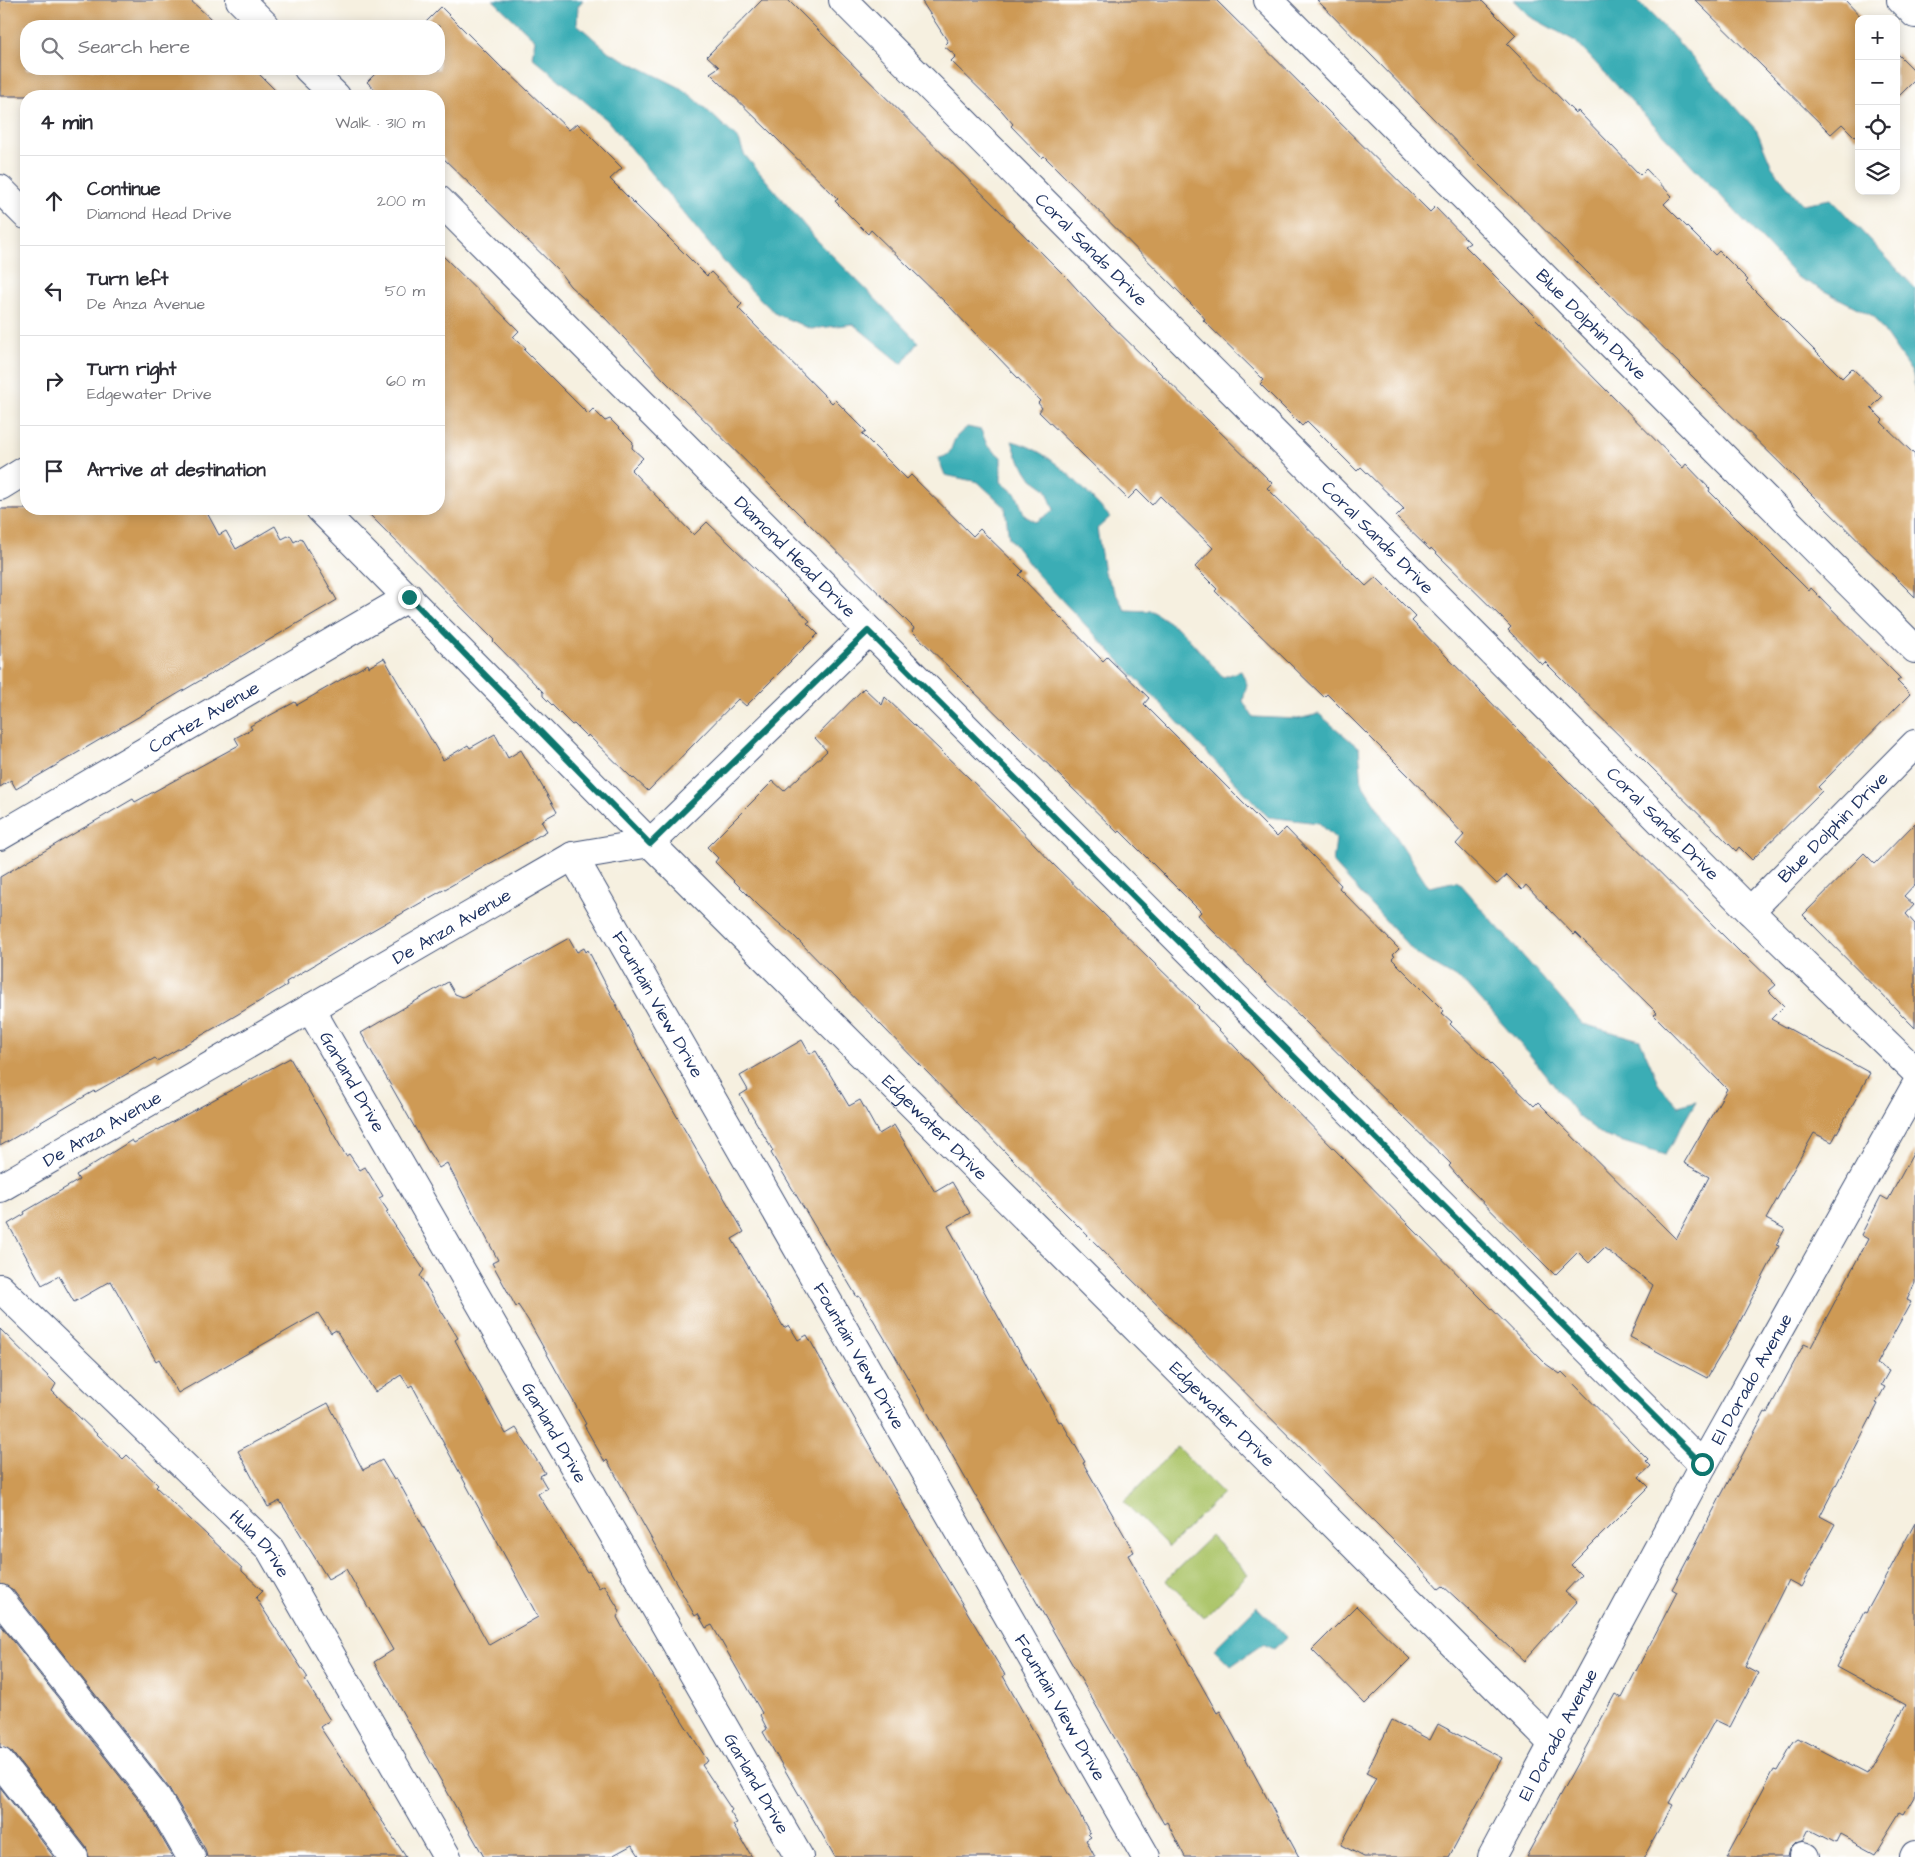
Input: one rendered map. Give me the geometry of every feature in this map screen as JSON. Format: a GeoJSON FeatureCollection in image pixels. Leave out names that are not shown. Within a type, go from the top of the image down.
{"type":"FeatureCollection","features":[{"type":"Feature","properties":{"kind":"lane"},"geometry":{"type":"LineString","coordinates":[[240,0],[260,20]]}},
{"type":"Feature","properties":{"kind":"lane","name":"Coral Sands Drive"},"geometry":{"type":"LineString","coordinates":[[843,0],[1750,911],[1915,1071]]}},
{"type":"Feature","properties":{"kind":"lane","name":"Blue Dolphin Drive"},"geometry":{"type":"LineString","coordinates":[[1268,0],[1915,648]]}},
{"type":"Feature","properties":{"kind":"lane"},"geometry":{"type":"LineString","coordinates":[[1901,0],[1915,14]]}},
{"type":"Feature","properties":{"kind":"lane"},"geometry":{"type":"LineString","coordinates":[[314,75],[330,90]]}},
{"type":"Feature","properties":{"kind":"lane"},"geometry":{"type":"LineString","coordinates":[[0,189],[20,209]]}},
{"type":"Feature","properties":{"kind":"lane","name":"Diamond Head Drive"},"geometry":{"type":"LineString","coordinates":[[445,206],[1702,1464]]}},
{"type":"Feature","properties":{"kind":"lane"},"geometry":{"type":"LineString","coordinates":[[0,486],[20,474]]}},
{"type":"Feature","properties":{"kind":"lane","name":"Edgewater Drive"},"geometry":{"type":"LineString","coordinates":[[326,515],[409,597],[650,844],[1554,1744]]}},
{"type":"Feature","properties":{"kind":"lane","name":"Cortez Avenue"},"geometry":{"type":"LineString","coordinates":[[0,836],[409,597]]}},
{"type":"Feature","properties":{"kind":"lane"},"geometry":{"type":"LineString","coordinates":[[650,844],[868,631]]}},
{"type":"Feature","properties":{"kind":"lane","name":"Blue Dolphin Drive"},"geometry":{"type":"LineString","coordinates":[[1750,911],[1915,744]]}},
{"type":"Feature","properties":{"kind":"lane","name":"De Anza Avenue"},"geometry":{"type":"LineString","coordinates":[[0,1188],[573,856],[650,844]]}},
{"type":"Feature","properties":{"kind":"lane","name":"Fountain View Drive"},"geometry":{"type":"LineString","coordinates":[[573,856],[1146,1857]]}},
{"type":"Feature","properties":{"kind":"lane","name":"Garland Drive"},"geometry":{"type":"LineString","coordinates":[[310,1008],[799,1857]]}},
{"type":"Feature","properties":{"kind":"lane","name":"El Dorado Avenue"},"geometry":{"type":"LineString","coordinates":[[1492,1857],[1702,1464],[1915,1087]]}},
{"type":"Feature","properties":{"kind":"lane","name":"Hula Drive"},"geometry":{"type":"LineString","coordinates":[[0,1288],[270,1549],[447,1857]]}},
{"type":"Feature","properties":{"kind":"lane"},"geometry":{"type":"LineString","coordinates":[[0,1599],[156,1798],[191,1857]]}},
{"type":"Feature","properties":{"kind":"lane"},"geometry":{"type":"LineString","coordinates":[[0,1762],[74,1857]]}},
{"type":"Feature","properties":{"kind":"green space"},"geometry":{"type":"Polygon","coordinates":[[[1177,1447],[1223,1493],[1169,1547],[1124,1502],[1177,1447]]]}},
{"type":"Feature","properties":{"kind":"green space"},"geometry":{"type":"Polygon","coordinates":[[[1211,1536],[1248,1574],[1204,1618],[1166,1580],[1211,1536]]]}},
{"type":"Feature","properties":{"kind":"water"},"geometry":{"type":"Polygon","coordinates":[[[493,0],[583,0],[578,6],[577,24],[609,52],[679,87],[693,97],[739,140],[744,154],[814,237],[918,342],[902,364],[853,324],[811,329],[776,314],[733,273],[607,120],[532,57],[535,40],[493,0]]]}},
{"type":"Feature","properties":{"kind":"water"},"geometry":{"type":"Polygon","coordinates":[[[1513,0],[1637,0],[1672,35],[1757,131],[1772,167],[1802,204],[1831,199],[1915,288],[1915,393],[1913,374],[1873,316],[1797,277],[1575,41],[1529,16],[1513,0]]]}},
{"type":"Feature","properties":{"kind":"water"},"geometry":{"type":"Polygon","coordinates":[[[967,427],[981,430],[987,445],[1001,457],[1001,482],[1016,494],[1025,516],[1036,522],[1054,510],[1046,489],[1032,479],[1017,456],[1012,441],[1041,453],[1066,472],[1110,517],[1097,529],[1104,572],[1125,610],[1152,611],[1181,630],[1223,677],[1241,671],[1247,684],[1243,701],[1253,717],[1298,719],[1319,714],[1359,748],[1362,784],[1429,887],[1457,881],[1583,1024],[1640,1040],[1659,1085],[1678,1106],[1696,1101],[1665,1155],[1604,1136],[1579,1117],[1529,1054],[1467,984],[1417,955],[1333,863],[1336,839],[1319,823],[1268,817],[1036,573],[1009,538],[1005,507],[978,482],[945,475],[938,458],[946,456],[950,452],[956,437],[967,427]]]}},
{"type":"Feature","properties":{"kind":"water"},"geometry":{"type":"Polygon","coordinates":[[[1257,1606],[1287,1637],[1274,1649],[1263,1644],[1231,1666],[1214,1649],[1257,1606]]]}},
{"type":"Feature","properties":{"kind":"building"},"geometry":{"type":"Polygon","coordinates":[[[0,0],[190,0],[212,20],[20,20],[20,75],[260,75],[275,90],[20,90],[20,96],[0,96],[0,0]]]}},
{"type":"Feature","properties":{"kind":"building"},"geometry":{"type":"Polygon","coordinates":[[[762,0],[788,0],[1067,278],[1096,310],[1272,483],[1267,488],[1366,586],[1376,577],[1416,617],[1412,621],[1553,766],[1743,955],[1776,985],[1769,991],[1784,1006],[1771,1019],[1870,1073],[1832,1142],[1814,1133],[1766,1219],[1785,1229],[1776,1245],[1779,1246],[1735,1331],[1707,1378],[1630,1337],[1653,1285],[1604,1248],[1589,1263],[1578,1252],[1555,1275],[1462,1181],[1449,1166],[1451,1164],[1210,928],[1198,915],[1201,912],[1120,831],[1118,833],[912,631],[914,628],[664,380],[603,316],[570,286],[558,270],[445,160],[445,90],[376,90],[367,82],[374,75],[445,75],[445,20],[428,20],[441,7],[505,71],[569,130],[577,123],[622,168],[610,179],[707,276],[711,272],[742,304],[738,308],[832,403],[835,400],[866,431],[862,434],[907,479],[911,475],[973,536],[980,529],[1023,571],[1019,575],[1103,661],[1107,657],[1149,698],[1144,704],[1277,837],[1286,828],[1341,885],[1339,888],[1399,949],[1392,959],[1444,1011],[1442,1013],[1452,1022],[1450,1024],[1534,1106],[1538,1102],[1676,1239],[1709,1177],[1684,1163],[1727,1089],[1654,1015],[1657,1013],[1576,933],[1574,935],[1526,885],[1522,890],[1507,875],[1497,884],[1456,844],[1464,835],[1410,777],[1327,694],[1324,697],[1215,591],[1217,589],[1195,567],[1213,548],[1160,496],[1152,505],[1137,490],[1128,499],[1039,412],[1042,408],[1038,403],[1040,401],[948,305],[871,230],[868,234],[835,201],[838,199],[710,73],[719,67],[707,56],[762,0]]]}},
{"type":"Feature","properties":{"kind":"building"},"geometry":{"type":"Polygon","coordinates":[[[921,0],[1216,0],[1430,212],[1435,207],[1470,243],[1465,246],[1534,317],[1683,468],[1686,464],[1710,489],[1709,491],[1809,591],[1811,588],[1901,679],[1897,681],[1910,694],[1818,787],[1822,791],[1752,860],[1739,847],[1736,851],[1545,662],[1542,665],[1508,630],[1511,627],[1431,548],[1430,550],[1396,517],[1404,509],[1361,467],[1357,471],[1307,421],[1302,426],[1260,384],[1264,380],[1203,320],[1205,319],[1201,314],[1044,156],[1042,158],[1011,126],[1013,124],[1002,111],[951,61],[956,56],[944,46],[948,42],[921,0]]]}},
{"type":"Feature","properties":{"kind":"building"},"geometry":{"type":"Polygon","coordinates":[[[1317,0],[1481,0],[1516,35],[1507,44],[1575,113],[1578,111],[1640,175],[1646,169],[1672,196],[1664,204],[1715,255],[1719,251],[1748,280],[1746,282],[1842,378],[1852,368],[1882,397],[1871,408],[1883,420],[1881,422],[1915,455],[1915,597],[1481,167],[1317,0]]]}},
{"type":"Feature","properties":{"kind":"building"},"geometry":{"type":"Polygon","coordinates":[[[1695,0],[1845,0],[1859,15],[1855,15],[1855,137],[1842,124],[1831,134],[1695,0]]]}},
{"type":"Feature","properties":{"kind":"building"},"geometry":{"type":"Polygon","coordinates":[[[1900,56],[1915,71],[1915,80],[1900,95],[1900,56]]]}},
{"type":"Feature","properties":{"kind":"building"},"geometry":{"type":"Polygon","coordinates":[[[445,258],[519,331],[513,337],[526,348],[524,350],[588,414],[593,409],[605,421],[610,419],[633,442],[632,448],[643,458],[631,470],[694,535],[707,522],[810,621],[807,623],[818,634],[746,706],[738,699],[648,791],[588,735],[587,737],[574,724],[572,725],[543,696],[543,692],[370,515],[445,515],[445,258]]]}},
{"type":"Feature","properties":{"kind":"building"},"geometry":{"type":"Polygon","coordinates":[[[0,509],[20,509],[20,515],[208,515],[219,535],[226,531],[236,549],[275,526],[282,539],[290,535],[294,542],[301,538],[337,600],[16,789],[11,780],[0,787],[0,509]]]}},
{"type":"Feature","properties":{"kind":"building"},"geometry":{"type":"Polygon","coordinates":[[[384,658],[443,760],[468,745],[470,748],[495,734],[508,758],[521,750],[557,812],[541,821],[547,831],[366,934],[286,982],[287,985],[223,1023],[157,1061],[155,1058],[94,1091],[0,1146],[0,877],[133,799],[135,802],[239,745],[235,738],[252,729],[250,726],[295,702],[297,705],[368,664],[369,667],[384,658]]]}},
{"type":"Feature","properties":{"kind":"building"},"geometry":{"type":"Polygon","coordinates":[[[864,688],[882,705],[885,697],[998,806],[1053,864],[1199,1007],[1279,1093],[1546,1364],[1560,1374],[1562,1372],[1648,1459],[1646,1461],[1651,1466],[1639,1477],[1649,1487],[1571,1565],[1581,1575],[1565,1592],[1577,1602],[1524,1661],[1443,1586],[1439,1589],[1412,1559],[1054,1202],[794,936],[761,908],[715,862],[718,858],[707,847],[773,781],[784,791],[827,751],[815,738],[864,688]]]}},
{"type":"Feature","properties":{"kind":"building"},"geometry":{"type":"Polygon","coordinates":[[[1915,823],[1915,884],[1904,896],[1914,905],[1906,914],[1915,924],[1915,1028],[1803,915],[1864,853],[1875,864],[1915,823]]]}},
{"type":"Feature","properties":{"kind":"building"},"geometry":{"type":"Polygon","coordinates":[[[569,938],[577,952],[584,948],[586,952],[588,950],[650,1070],[744,1232],[732,1239],[784,1328],[789,1325],[798,1340],[807,1335],[916,1527],[1005,1675],[1003,1676],[1090,1833],[1088,1834],[1091,1837],[1086,1840],[1095,1857],[835,1857],[763,1732],[767,1729],[760,1715],[762,1713],[712,1625],[706,1628],[698,1614],[695,1616],[607,1460],[605,1462],[584,1425],[586,1424],[528,1320],[518,1305],[516,1307],[492,1263],[498,1260],[447,1163],[439,1168],[361,1033],[448,982],[455,994],[463,997],[569,938]]]}},
{"type":"Feature","properties":{"kind":"building"},"geometry":{"type":"Polygon","coordinates":[[[802,1040],[810,1054],[816,1051],[849,1106],[860,1100],[879,1134],[894,1125],[935,1192],[952,1182],[970,1213],[948,1226],[1015,1347],[1085,1462],[1083,1463],[1134,1552],[1128,1555],[1217,1713],[1220,1711],[1299,1857],[1185,1857],[1167,1822],[1164,1824],[894,1354],[859,1296],[857,1297],[771,1153],[773,1151],[740,1095],[748,1090],[740,1076],[802,1040]]]}},
{"type":"Feature","properties":{"kind":"building"},"geometry":{"type":"Polygon","coordinates":[[[290,1058],[346,1156],[349,1154],[360,1170],[365,1167],[383,1196],[379,1198],[388,1211],[386,1212],[424,1270],[420,1276],[458,1338],[455,1340],[506,1434],[516,1428],[545,1473],[540,1476],[547,1488],[538,1494],[587,1572],[589,1571],[599,1588],[604,1585],[620,1611],[617,1617],[624,1630],[708,1761],[702,1765],[732,1810],[730,1812],[737,1823],[733,1825],[752,1857],[640,1857],[632,1845],[610,1857],[484,1857],[374,1662],[393,1650],[346,1569],[328,1579],[280,1501],[268,1507],[238,1451],[328,1403],[363,1470],[382,1460],[394,1480],[397,1479],[489,1645],[538,1617],[412,1385],[409,1387],[401,1375],[375,1392],[336,1330],[331,1333],[318,1313],[178,1393],[159,1359],[156,1361],[111,1281],[74,1302],[59,1276],[42,1285],[8,1224],[25,1214],[24,1212],[79,1180],[76,1175],[132,1140],[134,1143],[290,1058]]]}},
{"type":"Feature","properties":{"kind":"building"},"geometry":{"type":"Polygon","coordinates":[[[1915,1150],[1915,1283],[1907,1300],[1911,1302],[1877,1364],[1889,1371],[1881,1385],[1885,1387],[1820,1516],[1835,1524],[1801,1587],[1788,1580],[1745,1666],[1758,1673],[1730,1727],[1715,1720],[1669,1803],[1673,1805],[1644,1857],[1526,1857],[1615,1694],[1622,1698],[1677,1592],[1672,1589],[1765,1412],[1767,1413],[1804,1344],[1811,1347],[1868,1239],[1861,1235],[1881,1196],[1888,1200],[1915,1150]]]}},
{"type":"Feature","properties":{"kind":"building"},"geometry":{"type":"Polygon","coordinates":[[[0,1329],[56,1384],[52,1391],[123,1459],[127,1455],[158,1485],[156,1487],[242,1568],[242,1571],[263,1591],[256,1598],[308,1678],[305,1680],[330,1720],[320,1727],[406,1857],[207,1857],[205,1849],[169,1788],[12,1589],[0,1584],[0,1329]]]}},
{"type":"Feature","properties":{"kind":"building"},"geometry":{"type":"Polygon","coordinates":[[[1915,1523],[1915,1797],[1905,1814],[1901,1812],[1875,1854],[1840,1835],[1836,1843],[1809,1829],[1803,1841],[1795,1843],[1789,1849],[1787,1857],[1727,1857],[1774,1770],[1777,1771],[1794,1741],[1798,1738],[1867,1774],[1906,1705],[1836,1667],[1864,1612],[1866,1613],[1915,1523]]]}},
{"type":"Feature","properties":{"kind":"building"},"geometry":{"type":"Polygon","coordinates":[[[1356,1606],[1410,1659],[1365,1704],[1312,1650],[1356,1606]]]}},
{"type":"Feature","properties":{"kind":"building"},"geometry":{"type":"Polygon","coordinates":[[[0,1624],[144,1807],[173,1857],[89,1857],[86,1847],[12,1752],[0,1747],[0,1624]]]}},
{"type":"Feature","properties":{"kind":"building"},"geometry":{"type":"Polygon","coordinates":[[[1392,1720],[1430,1740],[1438,1724],[1502,1758],[1449,1857],[1364,1857],[1341,1845],[1376,1778],[1366,1773],[1392,1720]]]}},
{"type":"Feature","properties":{"kind":"building"},"geometry":{"type":"Polygon","coordinates":[[[0,1787],[54,1857],[0,1857],[0,1787]]]}},
{"type":"Feature","properties":{"kind":"route"},"geometry":{"type":"LineString","coordinates":[[409,597],[650,844],[868,631],[1702,1464]]}}]}
